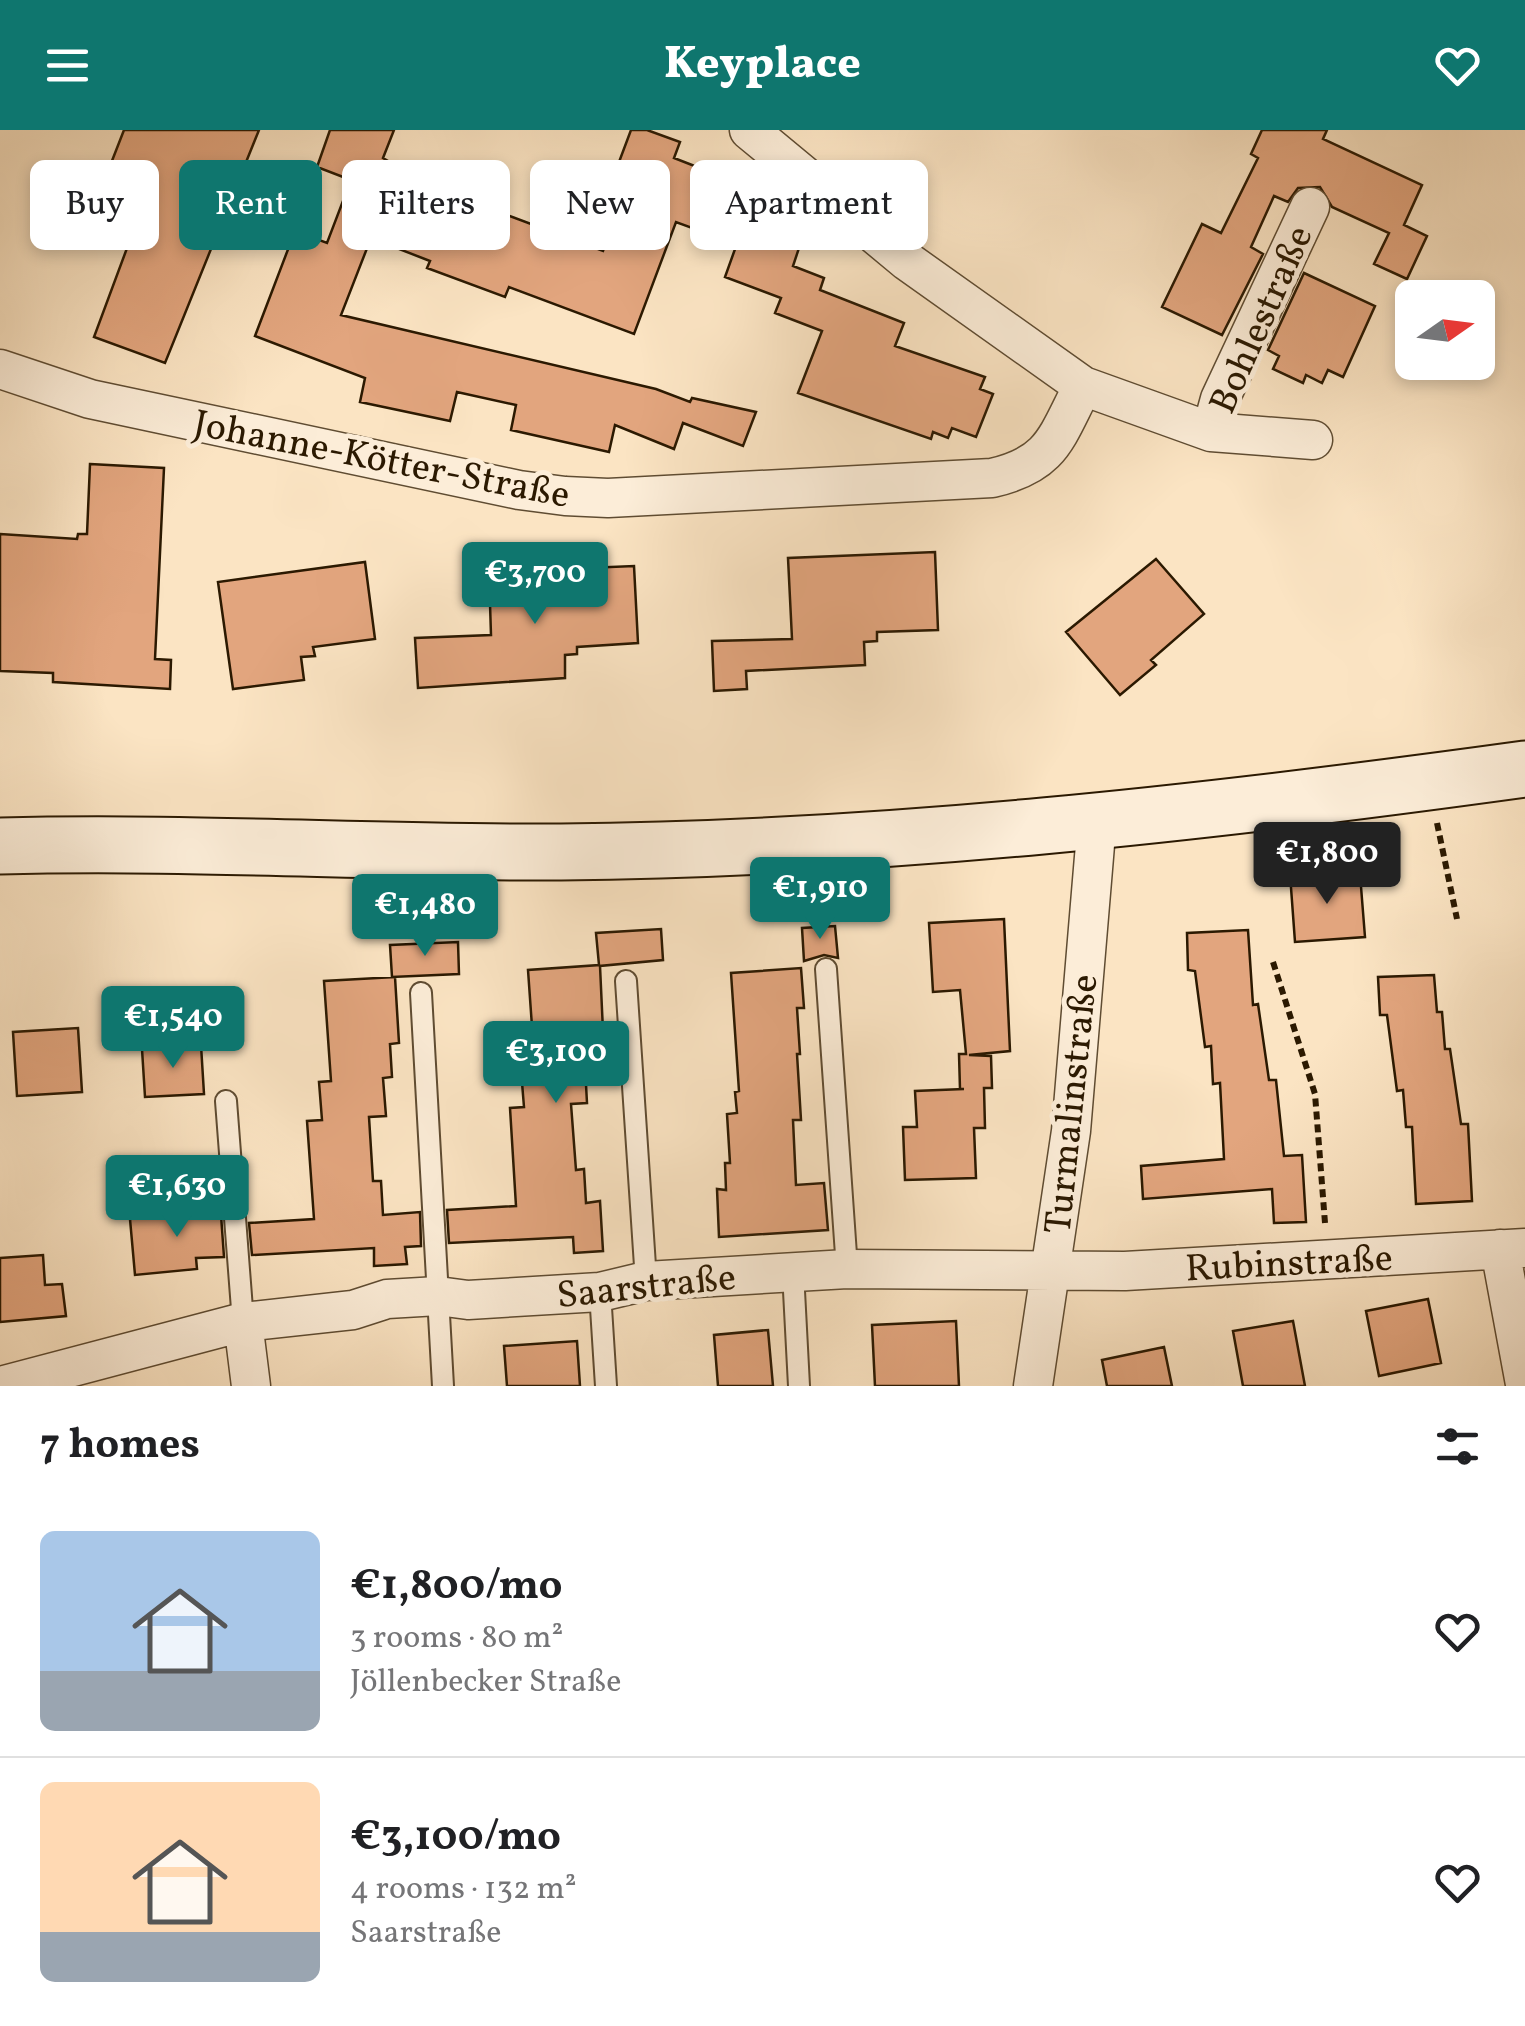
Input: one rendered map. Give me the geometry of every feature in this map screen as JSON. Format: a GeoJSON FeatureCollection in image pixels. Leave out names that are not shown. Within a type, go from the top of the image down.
{"type":"FeatureCollection","features":[{"type":"Feature","properties":{"kind":"main road"},"geometry":{"type":"LineString","coordinates":[[0,846],[563,852],[906,838],[1097,821],[1525,769]]}},
{"type":"Feature","properties":{"kind":"street","name":"Bohlestraße"},"geometry":{"type":"LineString","coordinates":[[749,130],[907,262],[1027,351],[1083,386],[1211,432],[1313,440]]}},
{"type":"Feature","properties":{"kind":"street","name":"Bohlestraße"},"geometry":{"type":"LineString","coordinates":[[1211,432],[1220,399],[1310,207]]}},
{"type":"Feature","properties":{"kind":"street","name":"Johanne-Kötter-Straße"},"geometry":{"type":"LineString","coordinates":[[0,369],[90,399],[184,420],[519,490],[608,498],[992,478],[1024,471],[1047,454],[1083,386]]}},
{"type":"Feature","properties":{"kind":"street","name":"Turmalinstraße"},"geometry":{"type":"LineString","coordinates":[[1033,1386],[1071,1131],[1097,821]]}},
{"type":"Feature","properties":{"kind":"street","name":"Rubinstraße"},"geometry":{"type":"LineString","coordinates":[[1052,1270],[1124,1271],[1512,1249]]}},
{"type":"Feature","properties":{"kind":"street"},"geometry":{"type":"LineString","coordinates":[[1512,1249],[1525,1384]]}},
{"type":"Feature","properties":{"kind":"street","name":"Saarstraße"},"geometry":{"type":"LineString","coordinates":[[1,1386],[243,1322],[353,1310],[388,1298],[438,1296],[468,1300],[600,1292],[646,1281],[847,1268],[1052,1270]]}},
{"type":"Feature","properties":{"kind":"street"},"geometry":{"type":"LineString","coordinates":[[243,1322],[250,1386]]}},
{"type":"Feature","properties":{"kind":"lane"},"geometry":{"type":"LineString","coordinates":[[826,969],[847,1268]]}},
{"type":"Feature","properties":{"kind":"lane"},"geometry":{"type":"LineString","coordinates":[[626,981],[646,1281]]}},
{"type":"Feature","properties":{"kind":"lane"},"geometry":{"type":"LineString","coordinates":[[421,993],[443,1386]]}},
{"type":"Feature","properties":{"kind":"lane"},"geometry":{"type":"LineString","coordinates":[[226,1101],[243,1322]]}},
{"type":"Feature","properties":{"kind":"lane"},"geometry":{"type":"LineString","coordinates":[[793,1272],[800,1386]]}},
{"type":"Feature","properties":{"kind":"lane"},"geometry":{"type":"LineString","coordinates":[[600,1292],[606,1386]]}},
{"type":"Feature","properties":{"kind":"path"},"geometry":{"type":"LineString","coordinates":[[1428,782],[1456,919]]}},
{"type":"Feature","properties":{"kind":"path"},"geometry":{"type":"LineString","coordinates":[[1274,962],[1315,1094],[1328,1259]]}},
{"type":"Feature","properties":{"kind":"building"},"geometry":{"type":"Polygon","coordinates":[[[124,130],[259,130],[247,160],[179,160],[179,250],[211,250],[165,363],[94,337],[126,250],[159,250],[159,160],[112,160],[124,130]]]}},
{"type":"Feature","properties":{"kind":"building"},"geometry":{"type":"Polygon","coordinates":[[[330,130],[394,130],[383,158],[386,160],[342,160],[342,177],[322,169],[319,160],[330,130]]]}},
{"type":"Feature","properties":{"kind":"building"},"geometry":{"type":"Polygon","coordinates":[[[631,130],[647,130],[680,142],[674,158],[690,164],[690,227],[676,222],[670,238],[670,160],[620,160],[631,130]]]}},
{"type":"Feature","properties":{"kind":"building"},"geometry":{"type":"Polygon","coordinates":[[[1262,130],[1327,130],[1323,139],[1422,185],[1404,225],[1427,236],[1407,279],[1374,264],[1389,233],[1332,207],[1320,187],[1298,188],[1288,202],[1274,196],[1251,247],[1263,254],[1222,335],[1162,307],[1202,224],[1221,233],[1258,158],[1251,154],[1262,130]]]}},
{"type":"Feature","properties":{"kind":"building"},"geometry":{"type":"Polygon","coordinates":[[[342,204],[342,250],[366,250],[341,315],[656,389],[690,402],[692,398],[756,412],[743,446],[683,423],[674,449],[615,425],[609,452],[511,430],[516,405],[457,392],[450,421],[360,402],[365,378],[255,336],[288,250],[322,250],[322,241],[327,243],[342,204]]]}},
{"type":"Feature","properties":{"kind":"building"},"geometry":{"type":"Polygon","coordinates":[[[510,216],[530,224],[530,250],[666,250],[634,334],[509,287],[505,297],[427,268],[430,261],[402,250],[510,250],[510,216]]]}},
{"type":"Feature","properties":{"kind":"building"},"geometry":{"type":"Polygon","coordinates":[[[735,250],[798,250],[793,266],[824,278],[820,290],[904,323],[895,346],[985,377],[980,389],[993,394],[976,437],[952,428],[948,438],[933,432],[931,439],[798,393],[822,331],[775,313],[781,298],[725,277],[735,250]]]}},
{"type":"Feature","properties":{"kind":"building"},"geometry":{"type":"Polygon","coordinates":[[[1304,273],[1375,306],[1343,377],[1328,370],[1322,383],[1306,375],[1303,383],[1273,369],[1279,356],[1268,350],[1304,273]]]}},
{"type":"Feature","properties":{"kind":"building"},"geometry":{"type":"Polygon","coordinates":[[[90,464],[164,468],[155,659],[171,660],[170,689],[53,682],[53,673],[0,671],[0,534],[77,539],[78,534],[87,534],[90,464]]]}},
{"type":"Feature","properties":{"kind":"building"},"geometry":{"type":"Polygon","coordinates":[[[935,552],[938,630],[877,632],[877,641],[864,642],[865,665],[746,671],[747,689],[714,691],[712,641],[792,639],[788,558],[935,552]]]}},
{"type":"Feature","properties":{"kind":"building"},"geometry":{"type":"Polygon","coordinates":[[[1156,559],[1204,614],[1151,660],[1156,665],[1120,695],[1066,632],[1156,559]]]}},
{"type":"Feature","properties":{"kind":"building"},"geometry":{"type":"Polygon","coordinates":[[[365,562],[375,639],[313,647],[315,656],[301,657],[304,680],[233,689],[218,582],[365,562]]]}},
{"type":"Feature","properties":{"kind":"building"},"geometry":{"type":"Polygon","coordinates":[[[634,566],[638,643],[577,647],[577,654],[565,655],[565,678],[418,688],[415,638],[491,635],[489,572],[634,566]]]}},
{"type":"Feature","properties":{"kind":"building"},"geometry":{"type":"Polygon","coordinates":[[[1319,872],[1319,877],[1360,874],[1365,937],[1295,942],[1290,874],[1319,872]]]}},
{"type":"Feature","properties":{"kind":"building"},"geometry":{"type":"Polygon","coordinates":[[[1004,919],[1010,1051],[969,1055],[991,1056],[992,1088],[984,1088],[985,1128],[974,1128],[976,1178],[905,1180],[903,1127],[917,1127],[915,1091],[964,1089],[960,1089],[959,1054],[966,1054],[960,990],[933,992],[929,923],[1004,919]]]}},
{"type":"Feature","properties":{"kind":"building"},"geometry":{"type":"Polygon","coordinates":[[[835,926],[838,958],[824,955],[804,961],[802,928],[835,926]]]}},
{"type":"Feature","properties":{"kind":"building"},"geometry":{"type":"Polygon","coordinates":[[[661,929],[663,960],[600,966],[603,1031],[595,1032],[597,1065],[585,1066],[587,1103],[571,1104],[576,1170],[584,1169],[586,1203],[600,1201],[603,1251],[574,1253],[573,1237],[449,1243],[447,1210],[516,1206],[510,1108],[524,1107],[521,1070],[535,1069],[528,970],[599,965],[596,933],[661,929]]]}},
{"type":"Feature","properties":{"kind":"building"},"geometry":{"type":"Polygon","coordinates":[[[1248,930],[1253,1005],[1258,1004],[1269,1080],[1276,1080],[1284,1156],[1302,1155],[1306,1222],[1274,1223],[1272,1189],[1143,1199],[1141,1166],[1224,1159],[1220,1083],[1213,1084],[1211,1046],[1205,1047],[1195,971],[1188,970],[1187,933],[1248,930]]]}},
{"type":"Feature","properties":{"kind":"building"},"geometry":{"type":"Polygon","coordinates":[[[458,942],[459,974],[392,977],[390,945],[458,942]]]}},
{"type":"Feature","properties":{"kind":"building"},"geometry":{"type":"Polygon","coordinates":[[[801,968],[804,1008],[797,1008],[797,1054],[801,1120],[793,1120],[796,1185],[824,1183],[828,1230],[719,1237],[717,1189],[726,1190],[725,1163],[730,1163],[727,1114],[737,1113],[735,1092],[739,1091],[731,973],[801,968]]]}},
{"type":"Feature","properties":{"kind":"building"},"geometry":{"type":"Polygon","coordinates":[[[1434,975],[1437,1012],[1442,1012],[1445,1049],[1450,1049],[1461,1124],[1468,1124],[1472,1201],[1416,1204],[1412,1127],[1406,1127],[1403,1090],[1397,1091],[1387,1015],[1380,1015],[1378,977],[1434,975]]]}},
{"type":"Feature","properties":{"kind":"building"},"geometry":{"type":"Polygon","coordinates":[[[395,977],[399,1043],[390,1044],[392,1077],[383,1078],[386,1116],[369,1117],[373,1181],[381,1181],[383,1215],[420,1212],[421,1246],[405,1247],[407,1264],[374,1266],[374,1248],[252,1255],[249,1223],[314,1219],[307,1121],[322,1120],[319,1082],[331,1081],[324,981],[395,977]]]}},
{"type":"Feature","properties":{"kind":"building"},"geometry":{"type":"Polygon","coordinates":[[[223,988],[226,1027],[192,1030],[188,991],[223,988]]]}},
{"type":"Feature","properties":{"kind":"building"},"geometry":{"type":"Polygon","coordinates":[[[78,1028],[82,1092],[17,1096],[13,1032],[78,1028]]]}},
{"type":"Feature","properties":{"kind":"building"},"geometry":{"type":"Polygon","coordinates":[[[201,1045],[204,1094],[145,1097],[142,1049],[201,1045]]]}},
{"type":"Feature","properties":{"kind":"building"},"geometry":{"type":"Polygon","coordinates":[[[220,1201],[224,1257],[196,1258],[197,1269],[135,1275],[130,1219],[192,1213],[191,1204],[220,1201]]]}},
{"type":"Feature","properties":{"kind":"building"},"geometry":{"type":"Polygon","coordinates":[[[43,1255],[45,1285],[62,1284],[66,1316],[0,1322],[0,1258],[43,1255]]]}},
{"type":"Feature","properties":{"kind":"building"},"geometry":{"type":"Polygon","coordinates":[[[1428,1299],[1441,1363],[1379,1376],[1366,1311],[1428,1299]]]}},
{"type":"Feature","properties":{"kind":"building"},"geometry":{"type":"Polygon","coordinates":[[[956,1321],[959,1386],[875,1386],[872,1325],[956,1321]]]}},
{"type":"Feature","properties":{"kind":"building"},"geometry":{"type":"Polygon","coordinates":[[[1293,1321],[1305,1386],[1243,1386],[1233,1331],[1293,1321]]]}},
{"type":"Feature","properties":{"kind":"building"},"geometry":{"type":"Polygon","coordinates":[[[768,1330],[773,1386],[718,1386],[714,1335],[768,1330]]]}},
{"type":"Feature","properties":{"kind":"building"},"geometry":{"type":"Polygon","coordinates":[[[577,1341],[580,1386],[507,1386],[504,1346],[577,1341]]]}},
{"type":"Feature","properties":{"kind":"building"},"geometry":{"type":"Polygon","coordinates":[[[1164,1347],[1172,1386],[1107,1386],[1102,1360],[1164,1347]]]}}]}
